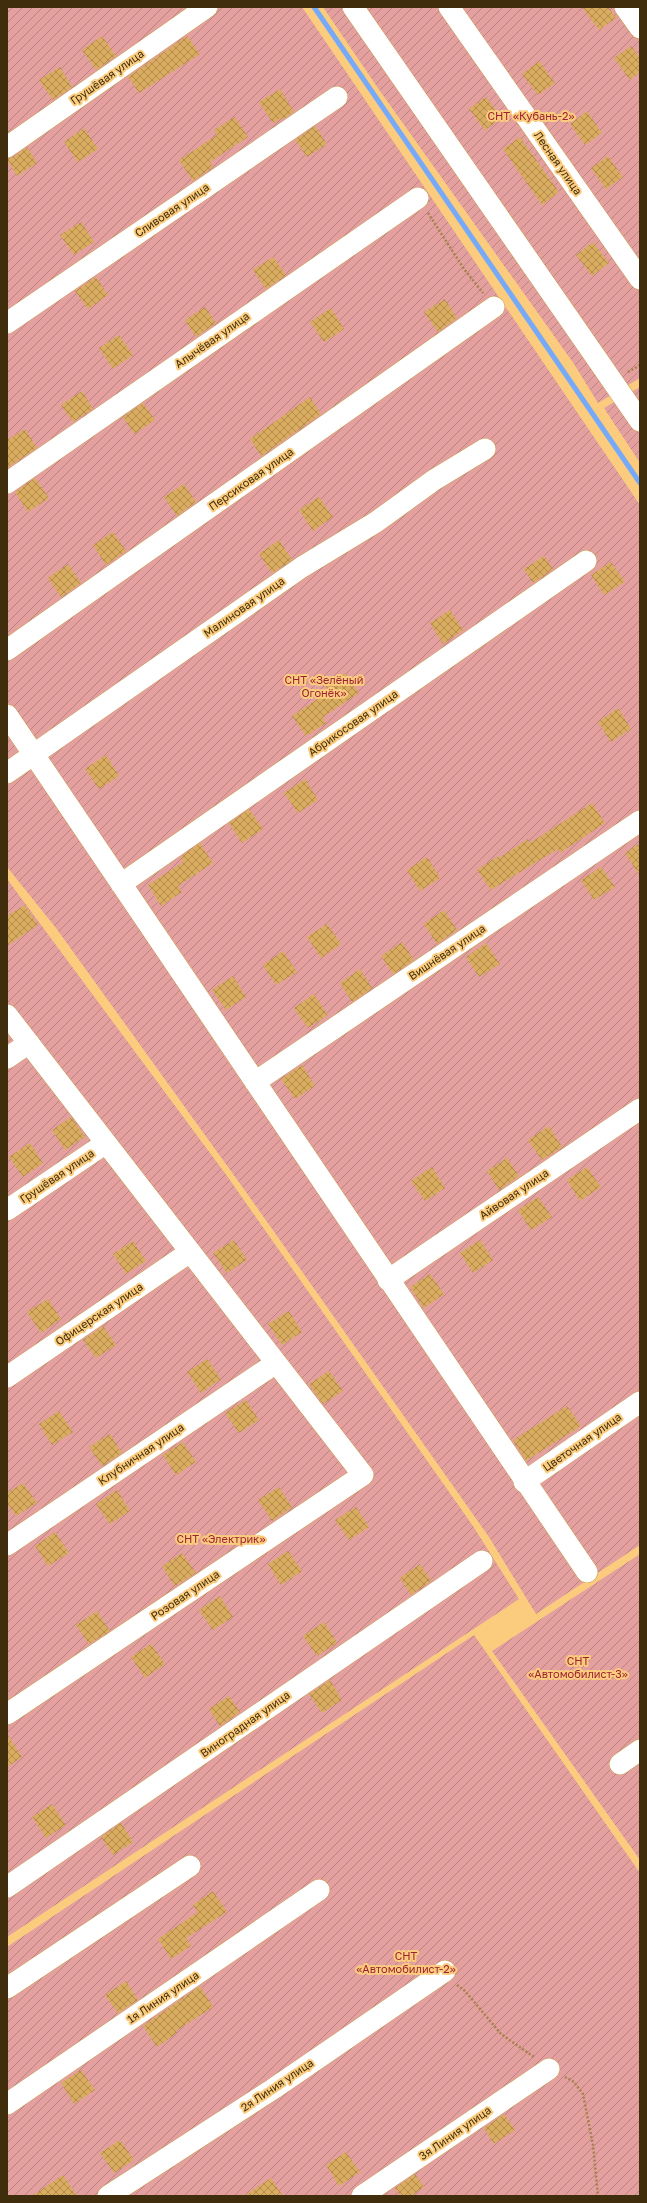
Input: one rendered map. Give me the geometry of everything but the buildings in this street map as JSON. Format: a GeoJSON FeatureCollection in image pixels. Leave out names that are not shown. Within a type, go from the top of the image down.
{"type":"FeatureCollection","features":[{"type":"Feature","properties":{"kind":"street","name":"Грушёвая улица"},"geometry":{"type":"LineString","coordinates":[[7,148],[207,7]]}},
{"type":"Feature","properties":{"kind":"street","name":"Лесная улица"},"geometry":{"type":"LineString","coordinates":[[449,7],[640,279]]}},
{"type":"Feature","properties":{"kind":"street"},"geometry":{"type":"LineString","coordinates":[[625,7],[640,28]]}},
{"type":"Feature","properties":{"kind":"street"},"geometry":{"type":"LineString","coordinates":[[358,9],[640,422]]}},
{"type":"Feature","properties":{"kind":"street","name":"Сливовая улица"},"geometry":{"type":"LineString","coordinates":[[7,323],[337,97]]}},
{"type":"Feature","properties":{"kind":"street","name":"Алычёвая улица"},"geometry":{"type":"LineString","coordinates":[[7,483],[418,198]]}},
{"type":"Feature","properties":{"kind":"street","name":"Персиковая улица"},"geometry":{"type":"LineString","coordinates":[[7,650],[494,307]]}},
{"type":"Feature","properties":{"kind":"street","name":"Малиновая улица"},"geometry":{"type":"LineString","coordinates":[[7,773],[302,567],[376,522],[434,480],[485,449]]}},
{"type":"Feature","properties":{"kind":"street","name":"Абрикосовая улица"},"geometry":{"type":"LineString","coordinates":[[121,884],[586,561]]}},
{"type":"Feature","properties":{"kind":"street"},"geometry":{"type":"LineString","coordinates":[[7,716],[524,1482],[587,1572]]}},
{"type":"Feature","properties":{"kind":"street","name":"Вишнёвая улица"},"geometry":{"type":"LineString","coordinates":[[255,1082],[640,821]]}},
{"type":"Feature","properties":{"kind":"street"},"geometry":{"type":"LineString","coordinates":[[7,1015],[276,1363]]}},
{"type":"Feature","properties":{"kind":"street"},"geometry":{"type":"LineString","coordinates":[[7,1058],[29,1043]]}},
{"type":"Feature","properties":{"kind":"street","name":"Айвовая улица"},"geometry":{"type":"LineString","coordinates":[[388,1280],[640,1109]]}},
{"type":"Feature","properties":{"kind":"street","name":"Грушёвая улица"},"geometry":{"type":"LineString","coordinates":[[7,1210],[106,1143]]}},
{"type":"Feature","properties":{"kind":"street","name":"Офицерская улица"},"geometry":{"type":"LineString","coordinates":[[7,1376],[190,1252]]}},
{"type":"Feature","properties":{"kind":"street","name":"Розовая улица"},"geometry":{"type":"LineString","coordinates":[[7,1714],[362,1475],[276,1363]]}},
{"type":"Feature","properties":{"kind":"street","name":"Клубничная улица"},"geometry":{"type":"LineString","coordinates":[[7,1545],[276,1363]]}},
{"type":"Feature","properties":{"kind":"street","name":"Цветочная улица"},"geometry":{"type":"LineString","coordinates":[[524,1482],[640,1402]]}},
{"type":"Feature","properties":{"kind":"street","name":"Виноградная улица"},"geometry":{"type":"LineString","coordinates":[[7,1887],[482,1561]]}},
{"type":"Feature","properties":{"kind":"street"},"geometry":{"type":"LineString","coordinates":[[620,1764],[640,1750]]}},
{"type":"Feature","properties":{"kind":"street"},"geometry":{"type":"LineString","coordinates":[[7,1988],[190,1866]]}},
{"type":"Feature","properties":{"kind":"street","name":"1я Линия улица"},"geometry":{"type":"LineString","coordinates":[[7,2104],[319,1890]]}},
{"type":"Feature","properties":{"kind":"street","name":"2я Линия улица"},"geometry":{"type":"LineString","coordinates":[[108,2196],[273,2089],[445,1971]]}},
{"type":"Feature","properties":{"kind":"street","name":"3я Линия улица"},"geometry":{"type":"LineString","coordinates":[[362,2196],[549,2069]]}},
{"type":"Feature","properties":{"kind":"path"},"geometry":{"type":"LineString","coordinates":[[418,198],[464,269],[494,307]]}},
{"type":"Feature","properties":{"kind":"path"},"geometry":{"type":"LineString","coordinates":[[631,370],[640,365]]}},
{"type":"Feature","properties":{"kind":"green space","name":"СНТ «Зелёный Огонёк»"},"geometry":{"type":"Polygon","coordinates":[[[7,7],[302,7],[640,505],[640,1545],[536,1614],[489,1537],[246,1192],[56,928],[7,867],[7,7]]]}},
{"type":"Feature","properties":{"kind":"green space","name":"СНТ «Кубань-2»"},"geometry":{"type":"Polygon","coordinates":[[[323,7],[640,7],[640,378],[598,403],[574,364],[380,91],[323,7]]]}},
{"type":"Feature","properties":{"kind":"green space"},"geometry":{"type":"Polygon","coordinates":[[[640,387],[640,463],[604,408],[640,387]]]}},
{"type":"Feature","properties":{"kind":"green space","name":"СНТ «Электрик»"},"geometry":{"type":"Polygon","coordinates":[[[7,879],[227,1176],[473,1526],[519,1599],[7,1937],[7,879]]]}},
{"type":"Feature","properties":{"kind":"green space","name":"СНТ «Автомобилист-3»"},"geometry":{"type":"Polygon","coordinates":[[[640,1554],[640,1860],[492,1651],[640,1554]]]}},
{"type":"Feature","properties":{"kind":"green space","name":"СНТ «Автомобилист-2»"},"geometry":{"type":"Polygon","coordinates":[[[474,1635],[640,1873],[640,2196],[7,2196],[7,1947],[474,1635]]]}},
{"type":"Feature","properties":{"kind":"waterway"},"geometry":{"type":"LineString","coordinates":[[314,7],[640,483]]}}]}
